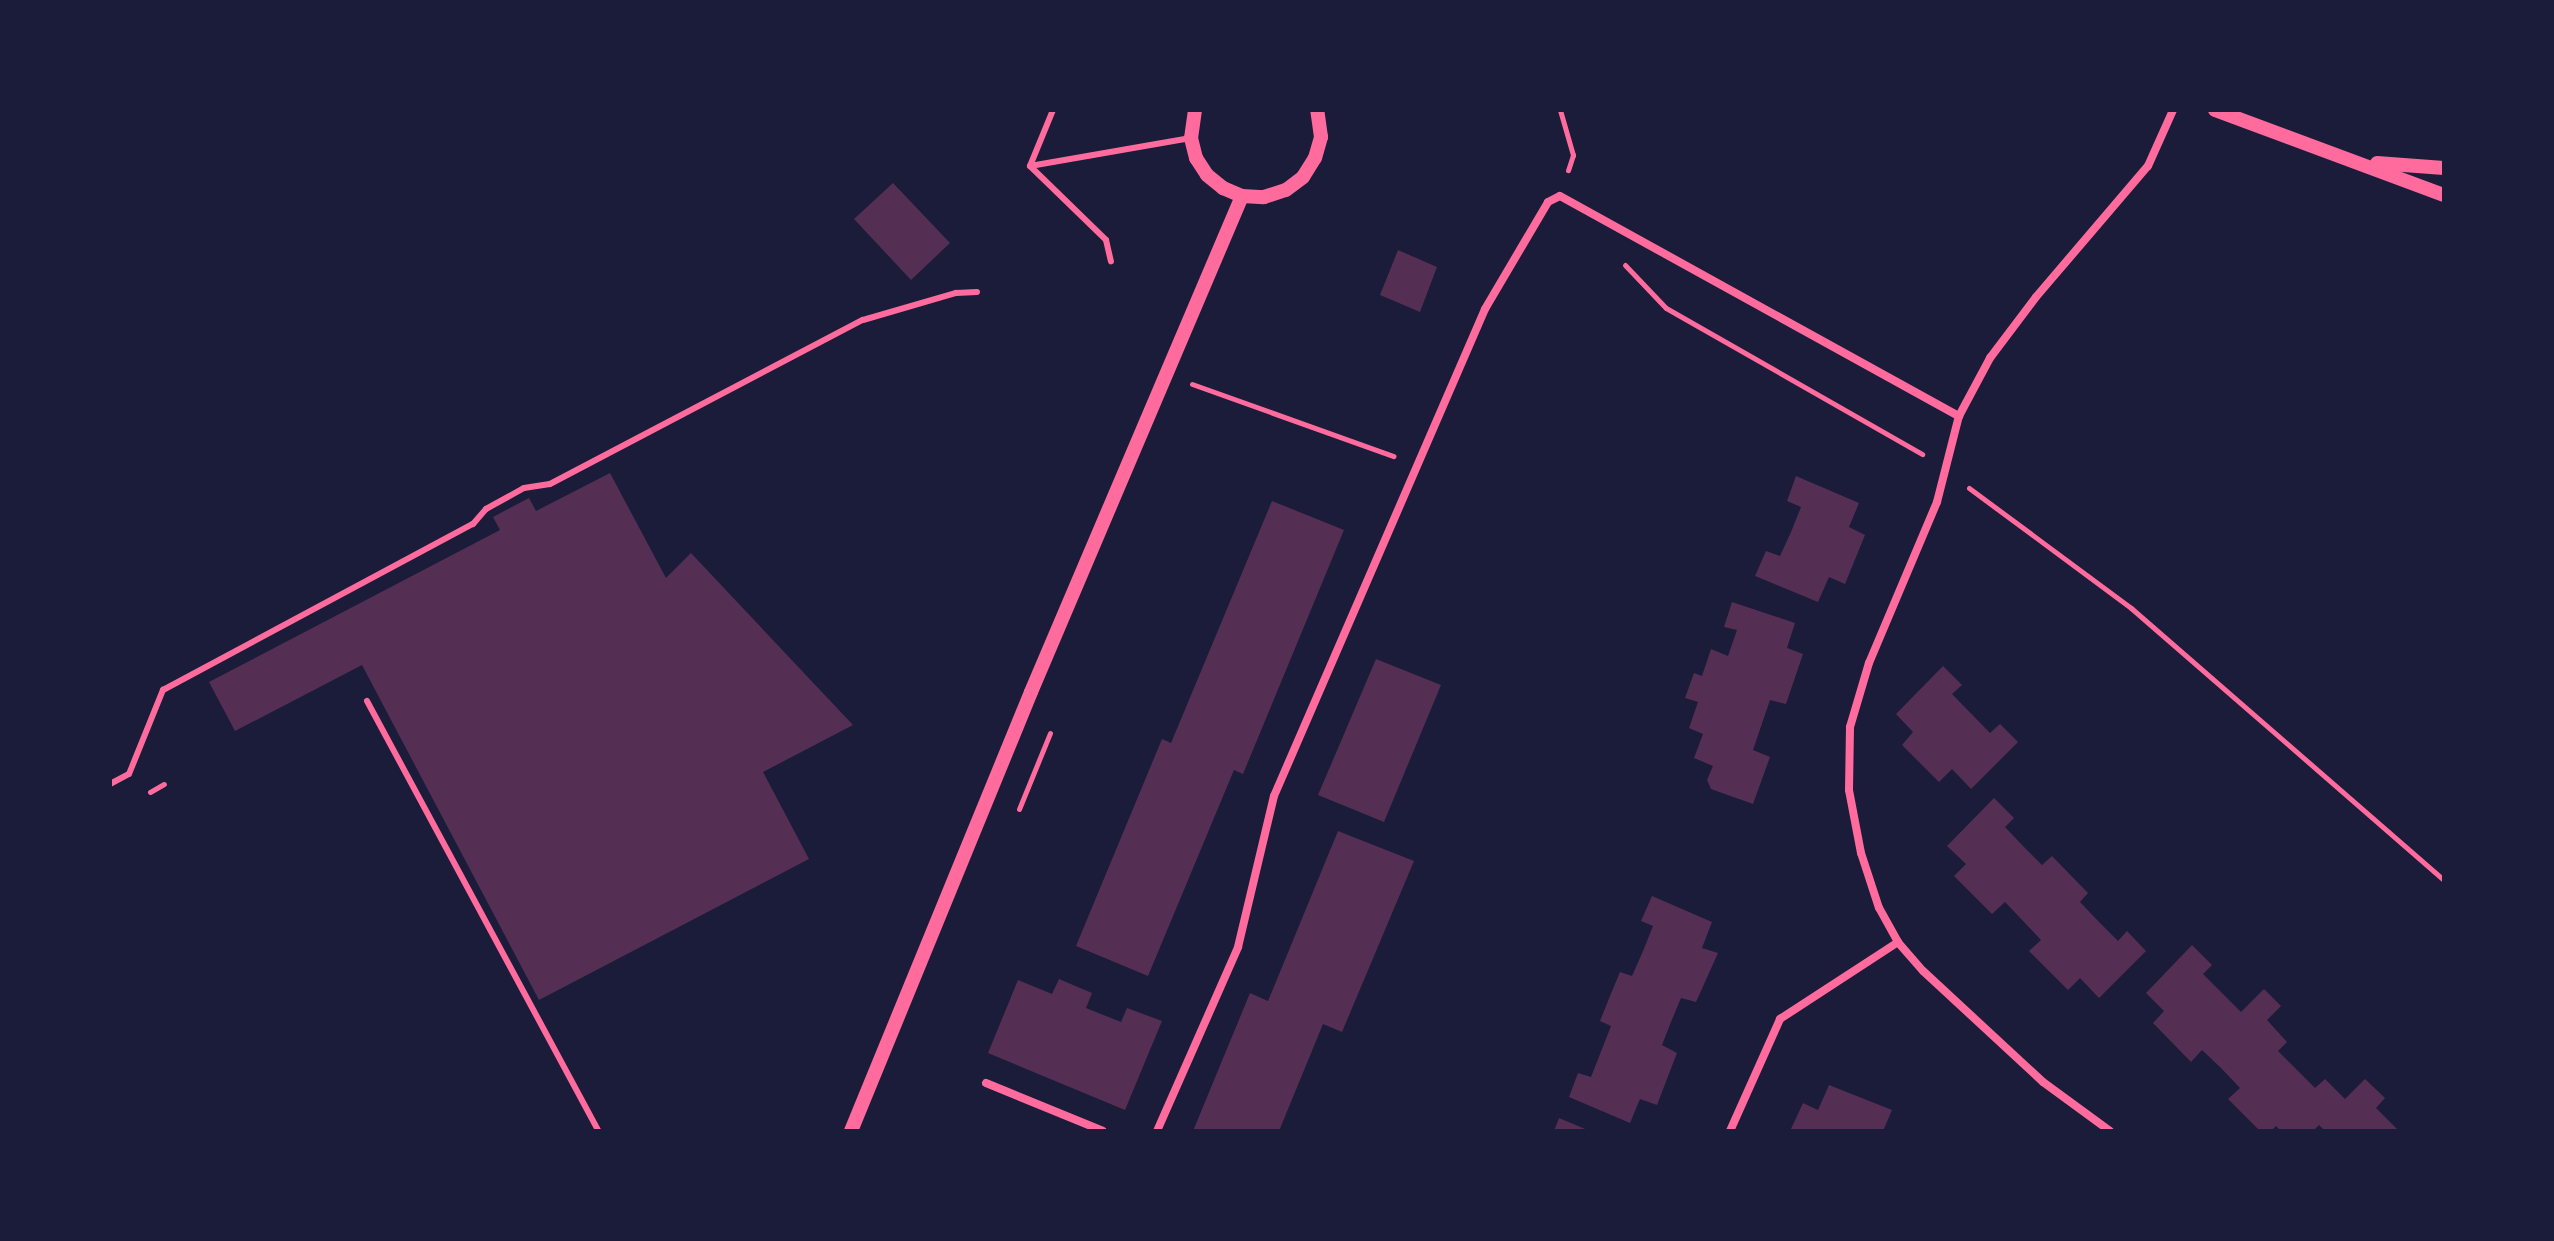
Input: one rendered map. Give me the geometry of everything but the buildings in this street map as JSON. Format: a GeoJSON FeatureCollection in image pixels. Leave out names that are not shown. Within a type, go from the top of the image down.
{"type":"FeatureCollection","features":[{"type":"Feature","properties":{"kind":"street"},"geometry":{"type":"LineString","coordinates":[[1195,110],[1191,138],[1196,158],[1207,175],[1223,188],[1242,196],[1264,197],[1286,190],[1303,177],[1315,158],[1321,137],[1317,110]]}},
{"type":"Feature","properties":{"kind":"street"},"geometry":{"type":"LineString","coordinates":[[2110,1131],[2043,1082],[1923,971],[1898,942],[1879,908],[1861,853],[1849,790],[1850,727],[1869,663],[1947,471],[1959,416],[1990,358],[2036,297],[2148,166],[2173,110]]}},
{"type":"Feature","properties":{"kind":"street"},"geometry":{"type":"LineString","coordinates":[[2215,110],[2444,195]]}},
{"type":"Feature","properties":{"kind":"street"},"geometry":{"type":"LineString","coordinates":[[2359,162],[2444,168]]}},
{"type":"Feature","properties":{"kind":"street"},"geometry":{"type":"LineString","coordinates":[[851,1131],[1031,692],[1242,196]]}},
{"type":"Feature","properties":{"kind":"street"},"geometry":{"type":"LineString","coordinates":[[1157,1131],[1238,947],[1274,796],[1485,309],[1548,202],[1560,196],[1959,416]]}},
{"type":"Feature","properties":{"kind":"street"},"geometry":{"type":"LineString","coordinates":[[1730,1131],[1780,1019],[1898,942]]}},
{"type":"Feature","properties":{"kind":"street"},"geometry":{"type":"LineString","coordinates":[[986,1083],[1103,1131]]}},
{"type":"Feature","properties":{"kind":"lane"},"geometry":{"type":"LineString","coordinates":[[1030,166],[1053,110]]}},
{"type":"Feature","properties":{"kind":"lane"},"geometry":{"type":"LineString","coordinates":[[1030,166],[1191,138]]}},
{"type":"Feature","properties":{"kind":"lane"},"geometry":{"type":"LineString","coordinates":[[1030,166],[1106,240],[1111,261]]}},
{"type":"Feature","properties":{"kind":"lane"},"geometry":{"type":"LineString","coordinates":[[110,784],[129,774],[163,690],[473,524],[486,509],[524,488],[550,484],[863,320],[956,293],[977,292]]}},
{"type":"Feature","properties":{"kind":"lane"},"geometry":{"type":"LineString","coordinates":[[367,701],[599,1131]]}},
{"type":"Feature","properties":{"kind":"path"},"geometry":{"type":"LineString","coordinates":[[1560,110],[1573,155],[1560,196]]}},
{"type":"Feature","properties":{"kind":"path"},"geometry":{"type":"LineString","coordinates":[[1623,263],[1666,308],[1918,451],[2131,608],[2444,880]]}},
{"type":"Feature","properties":{"kind":"path"},"geometry":{"type":"LineString","coordinates":[[1185,398],[1191,383],[1419,465]]}},
{"type":"Feature","properties":{"kind":"path"},"geometry":{"type":"LineString","coordinates":[[1015,819],[1056,719]]}}]}
